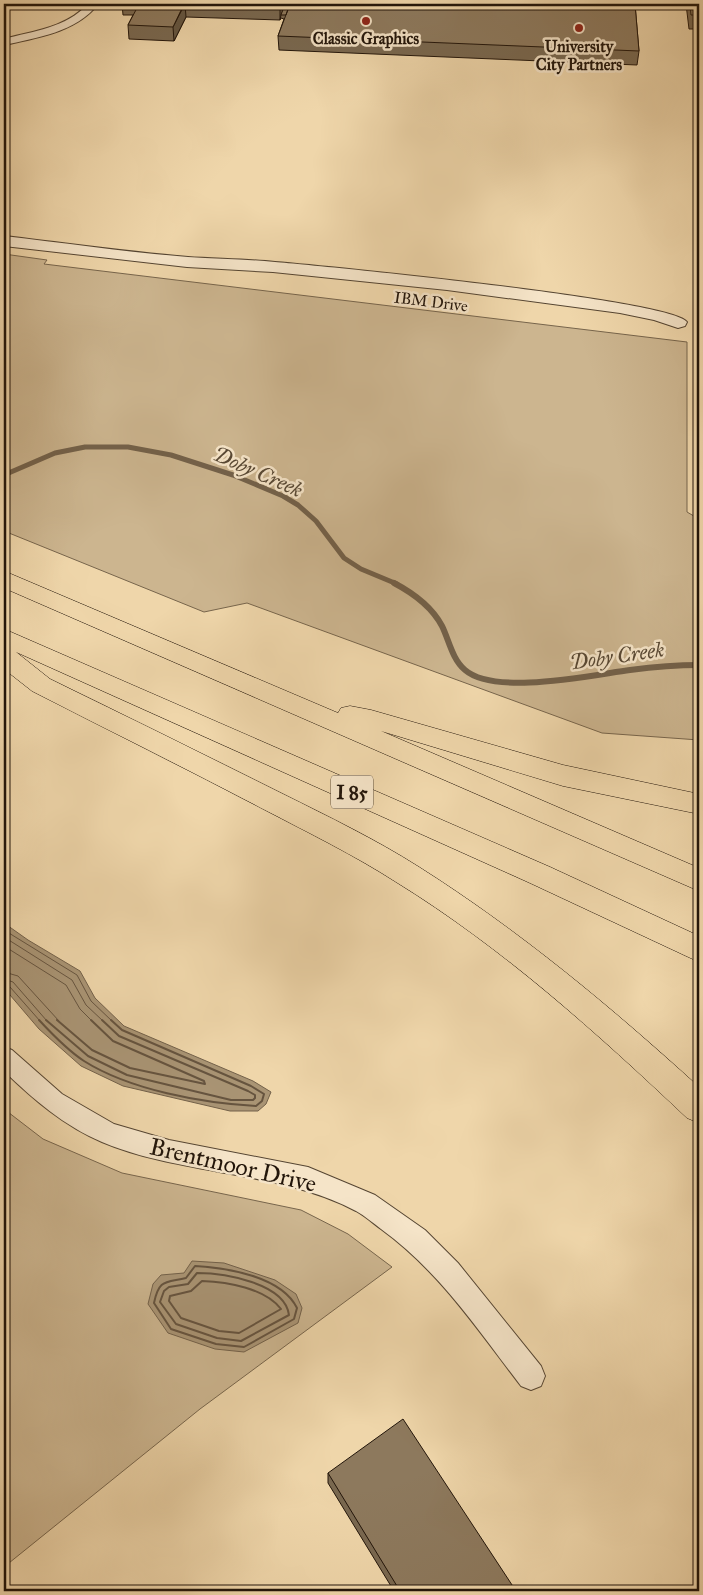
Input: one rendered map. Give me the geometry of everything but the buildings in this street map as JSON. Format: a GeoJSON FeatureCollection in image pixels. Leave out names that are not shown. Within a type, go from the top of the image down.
{"type":"FeatureCollection","features":[{"type":"Feature","properties":{"kind":"highway"},"geometry":{"type":"LineString","coordinates":[[4,579],[699,880]]}},
{"type":"Feature","properties":{"kind":"highway","name":"I 85"},"geometry":{"type":"LineString","coordinates":[[4,638],[540,875],[699,950]]}},
{"type":"Feature","properties":{"kind":"highway"},"geometry":{"type":"LineString","coordinates":[[4,656],[40,685],[362,847],[447,901],[503,940],[561,987],[652,1063],[699,1108]]}},
{"type":"Feature","properties":{"kind":"highway"},"geometry":{"type":"LineString","coordinates":[[295,704],[380,721],[591,783],[699,804]]}},
{"type":"Feature","properties":{"kind":"street"},"geometry":{"type":"LineString","coordinates":[[4,42],[69,22],[84,14],[93,4]]}},
{"type":"Feature","properties":{"kind":"street","name":"IBM Drive"},"geometry":{"type":"LineString","coordinates":[[4,241],[187,262],[282,267],[465,287],[620,308],[658,315],[685,323],[658,324],[488,308]]}},
{"type":"Feature","properties":{"kind":"street","name":"IBM Drive"},"geometry":{"type":"LineString","coordinates":[[187,262],[253,277],[398,297]]}},
{"type":"Feature","properties":{"kind":"street","name":"Brentmoor Drive"},"geometry":{"type":"LineString","coordinates":[[4,1057],[54,1102],[108,1133],[169,1151],[308,1179],[366,1203],[416,1239],[449,1272],[531,1376]]}},
{"type":"Feature","properties":{"kind":"shaded area"},"geometry":{"type":"Polygon","coordinates":[[[4,254],[47,260],[44,264],[687,342],[687,512],[699,519],[699,740],[602,733],[247,603],[204,612],[4,531],[4,254]]]}},
{"type":"Feature","properties":{"kind":"shaded area"},"geometry":{"type":"Polygon","coordinates":[[[4,1109],[43,1139],[122,1173],[301,1210],[348,1234],[392,1267],[200,1409],[4,1567],[4,1109]]]}},
{"type":"Feature","properties":{"kind":"water"},"geometry":{"type":"Polygon","coordinates":[[[4,923],[28,940],[80,971],[95,998],[124,1026],[253,1081],[271,1092],[266,1104],[258,1111],[230,1111],[123,1086],[81,1066],[39,1029],[4,988],[4,923]]]}},
{"type":"Feature","properties":{"kind":"water"},"geometry":{"type":"Polygon","coordinates":[[[192,1261],[224,1263],[275,1280],[296,1294],[302,1308],[298,1323],[244,1352],[215,1349],[168,1333],[148,1304],[153,1284],[161,1275],[184,1273],[192,1261]]]}},
{"type":"Feature","properties":{"kind":"waterway","name":"Doby Creek"},"geometry":{"type":"LineString","coordinates":[[4,475],[55,453],[85,447],[128,447],[171,455],[233,475],[283,496],[298,505],[316,521],[344,558],[361,569],[397,584]]}},
{"type":"Feature","properties":{"kind":"waterway","name":"Doby Creek"},"geometry":{"type":"LineString","coordinates":[[394,583],[415,596],[433,613],[442,626],[451,649],[461,666],[479,678],[498,682],[544,682],[647,668],[699,665]]}},
{"type":"Feature","properties":{"kind":"place","name":"Classic Graphics"},"geometry":{"type":"Point","coordinates":[366,21]}},
{"type":"Feature","properties":{"kind":"place","name":"University City Partners"},"geometry":{"type":"Point","coordinates":[579,28]}}]}
